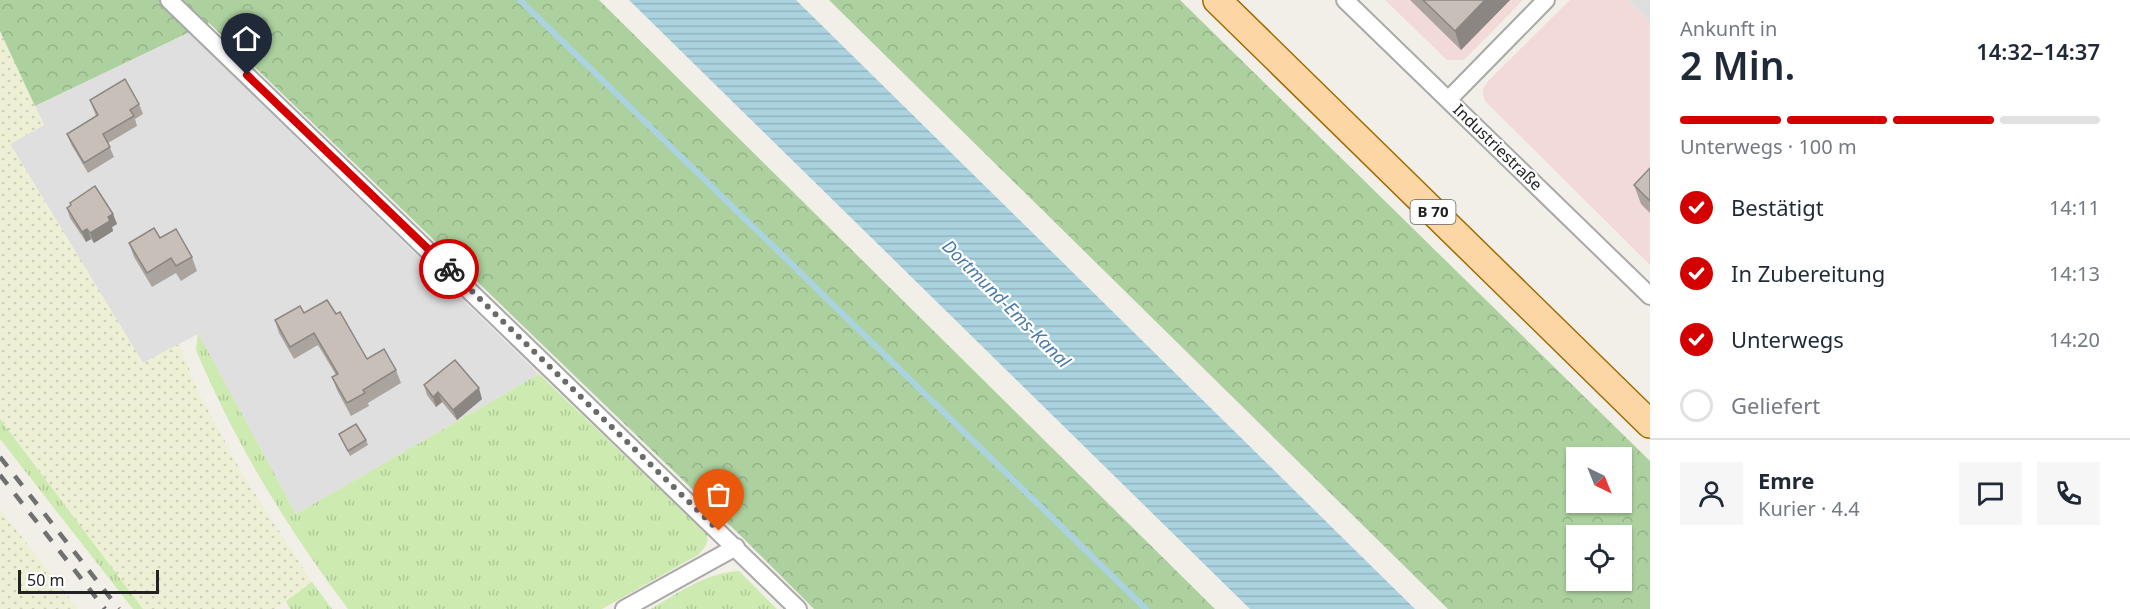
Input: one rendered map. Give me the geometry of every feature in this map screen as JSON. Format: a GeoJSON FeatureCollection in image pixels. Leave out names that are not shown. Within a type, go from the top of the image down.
{"type":"FeatureCollection","features":[{"type":"Feature","properties":{"kind":"main road","name":"B 70"},"geometry":{"type":"LineString","coordinates":[[1217,0],[1650,424]]}},
{"type":"Feature","properties":{"kind":"street"},"geometry":{"type":"LineString","coordinates":[[169,0],[798,609]]}},
{"type":"Feature","properties":{"kind":"street","name":"Industriestraße"},"geometry":{"type":"LineString","coordinates":[[1345,0],[1650,296]]}},
{"type":"Feature","properties":{"kind":"street"},"geometry":{"type":"LineString","coordinates":[[1449,99],[1546,0]]}},
{"type":"Feature","properties":{"kind":"street"},"geometry":{"type":"LineString","coordinates":[[624,609],[736,547]]}},
{"type":"Feature","properties":{"kind":"shaded area"},"geometry":{"type":"Polygon","coordinates":[[[1385,0],[1523,0],[1464,60],[1447,60],[1385,0]]]}},
{"type":"Feature","properties":{"kind":"shaded area"},"geometry":{"type":"Polygon","coordinates":[[[1570,0],[1627,0],[1650,23],[1650,265],[1485,101],[1483,89],[1489,80],[1570,0]]]}},
{"type":"Feature","properties":{"kind":"shaded area"},"geometry":{"type":"Polygon","coordinates":[[[1627,0],[1650,0],[1650,23],[1627,0]]]}},
{"type":"Feature","properties":{"kind":"shaded area"},"geometry":{"type":"Polygon","coordinates":[[[189,33],[539,374],[296,514],[198,334],[143,363],[10,144],[44,125],[35,106],[189,33]]]}},
{"type":"Feature","properties":{"kind":"green space"},"geometry":{"type":"Polygon","coordinates":[[[0,0],[599,0],[1215,609],[814,609],[209,23],[35,106],[0,31],[0,0]]]}},
{"type":"Feature","properties":{"kind":"green space"},"geometry":{"type":"Polygon","coordinates":[[[829,0],[1180,0],[1650,461],[1650,609],[1448,609],[829,0]]]}},
{"type":"Feature","properties":{"kind":"green space"},"geometry":{"type":"Polygon","coordinates":[[[0,31],[44,125],[10,144],[143,363],[179,344],[199,393],[243,475],[312,582],[275,609],[143,609],[0,419],[0,31]]]}},
{"type":"Feature","properties":{"kind":"green space"},"geometry":{"type":"Polygon","coordinates":[[[198,333],[296,514],[539,374],[707,534],[706,545],[698,555],[602,609],[348,609],[283,516],[245,451],[196,350],[198,333]]]}},
{"type":"Feature","properties":{"kind":"green space"},"geometry":{"type":"Polygon","coordinates":[[[0,419],[143,609],[133,609],[0,439],[0,419]]]}},
{"type":"Feature","properties":{"kind":"green space"},"geometry":{"type":"Polygon","coordinates":[[[0,509],[78,609],[0,609],[0,509]]]}},
{"type":"Feature","properties":{"kind":"green space"},"geometry":{"type":"Polygon","coordinates":[[[739,571],[777,609],[651,609],[704,579],[739,571]]]}},
{"type":"Feature","properties":{"kind":"green space"},"geometry":{"type":"Polygon","coordinates":[[[312,582],[332,609],[290,609],[286,601],[312,582]]]}},
{"type":"Feature","properties":{"kind":"water","name":"Dortmund-Ems-Kanal"},"geometry":{"type":"Polygon","coordinates":[[[629,0],[796,0],[1415,609],[1250,609],[629,0]]]}},
{"type":"Feature","properties":{"kind":"building"},"geometry":{"type":"Polygon","coordinates":[[[1423,0],[1485,0],[1455,31],[1423,0]]]}},
{"type":"Feature","properties":{"kind":"building"},"geometry":{"type":"Polygon","coordinates":[[[125,79],[139,104],[130,110],[134,116],[103,134],[110,147],[84,163],[67,134],[98,115],[90,100],[125,79]]]}},
{"type":"Feature","properties":{"kind":"building"},"geometry":{"type":"Polygon","coordinates":[[[1650,168],[1650,201],[1634,185],[1650,168]]]}},
{"type":"Feature","properties":{"kind":"building"},"geometry":{"type":"Polygon","coordinates":[[[95,186],[113,214],[108,217],[110,221],[90,233],[87,229],[82,232],[67,208],[71,205],[70,203],[95,186]]]}},
{"type":"Feature","properties":{"kind":"building"},"geometry":{"type":"Polygon","coordinates":[[[154,228],[160,238],[176,229],[192,257],[176,266],[171,258],[147,273],[129,243],[154,228]]]}},
{"type":"Feature","properties":{"kind":"building"},"geometry":{"type":"Polygon","coordinates":[[[327,300],[336,314],[340,312],[367,359],[384,349],[396,370],[363,390],[365,393],[347,403],[332,377],[338,374],[314,333],[290,347],[275,320],[300,306],[304,313],[327,300]]]}},
{"type":"Feature","properties":{"kind":"building"},"geometry":{"type":"Polygon","coordinates":[[[455,360],[479,388],[453,410],[438,392],[433,397],[424,385],[455,360]]]}},
{"type":"Feature","properties":{"kind":"building"},"geometry":{"type":"Polygon","coordinates":[[[356,424],[366,440],[348,451],[339,434],[356,424]]]}},
{"type":"Feature","properties":{"kind":"waterway"},"geometry":{"type":"LineString","coordinates":[[520,0],[1146,609]]}},
{"type":"Feature","properties":{"kind":"railway"},"geometry":{"type":"LineString","coordinates":[[0,457],[119,609]]}},
{"type":"Feature","properties":{"kind":"railway"},"geometry":{"type":"LineString","coordinates":[[0,475],[105,609]]}},
{"type":"Feature","properties":{"kind":"way so far"},"geometry":{"type":"LineString","coordinates":[[449,269],[719,531]]}},
{"type":"Feature","properties":{"kind":"route"},"geometry":{"type":"LineString","coordinates":[[247,75],[449,269]]}}]}
